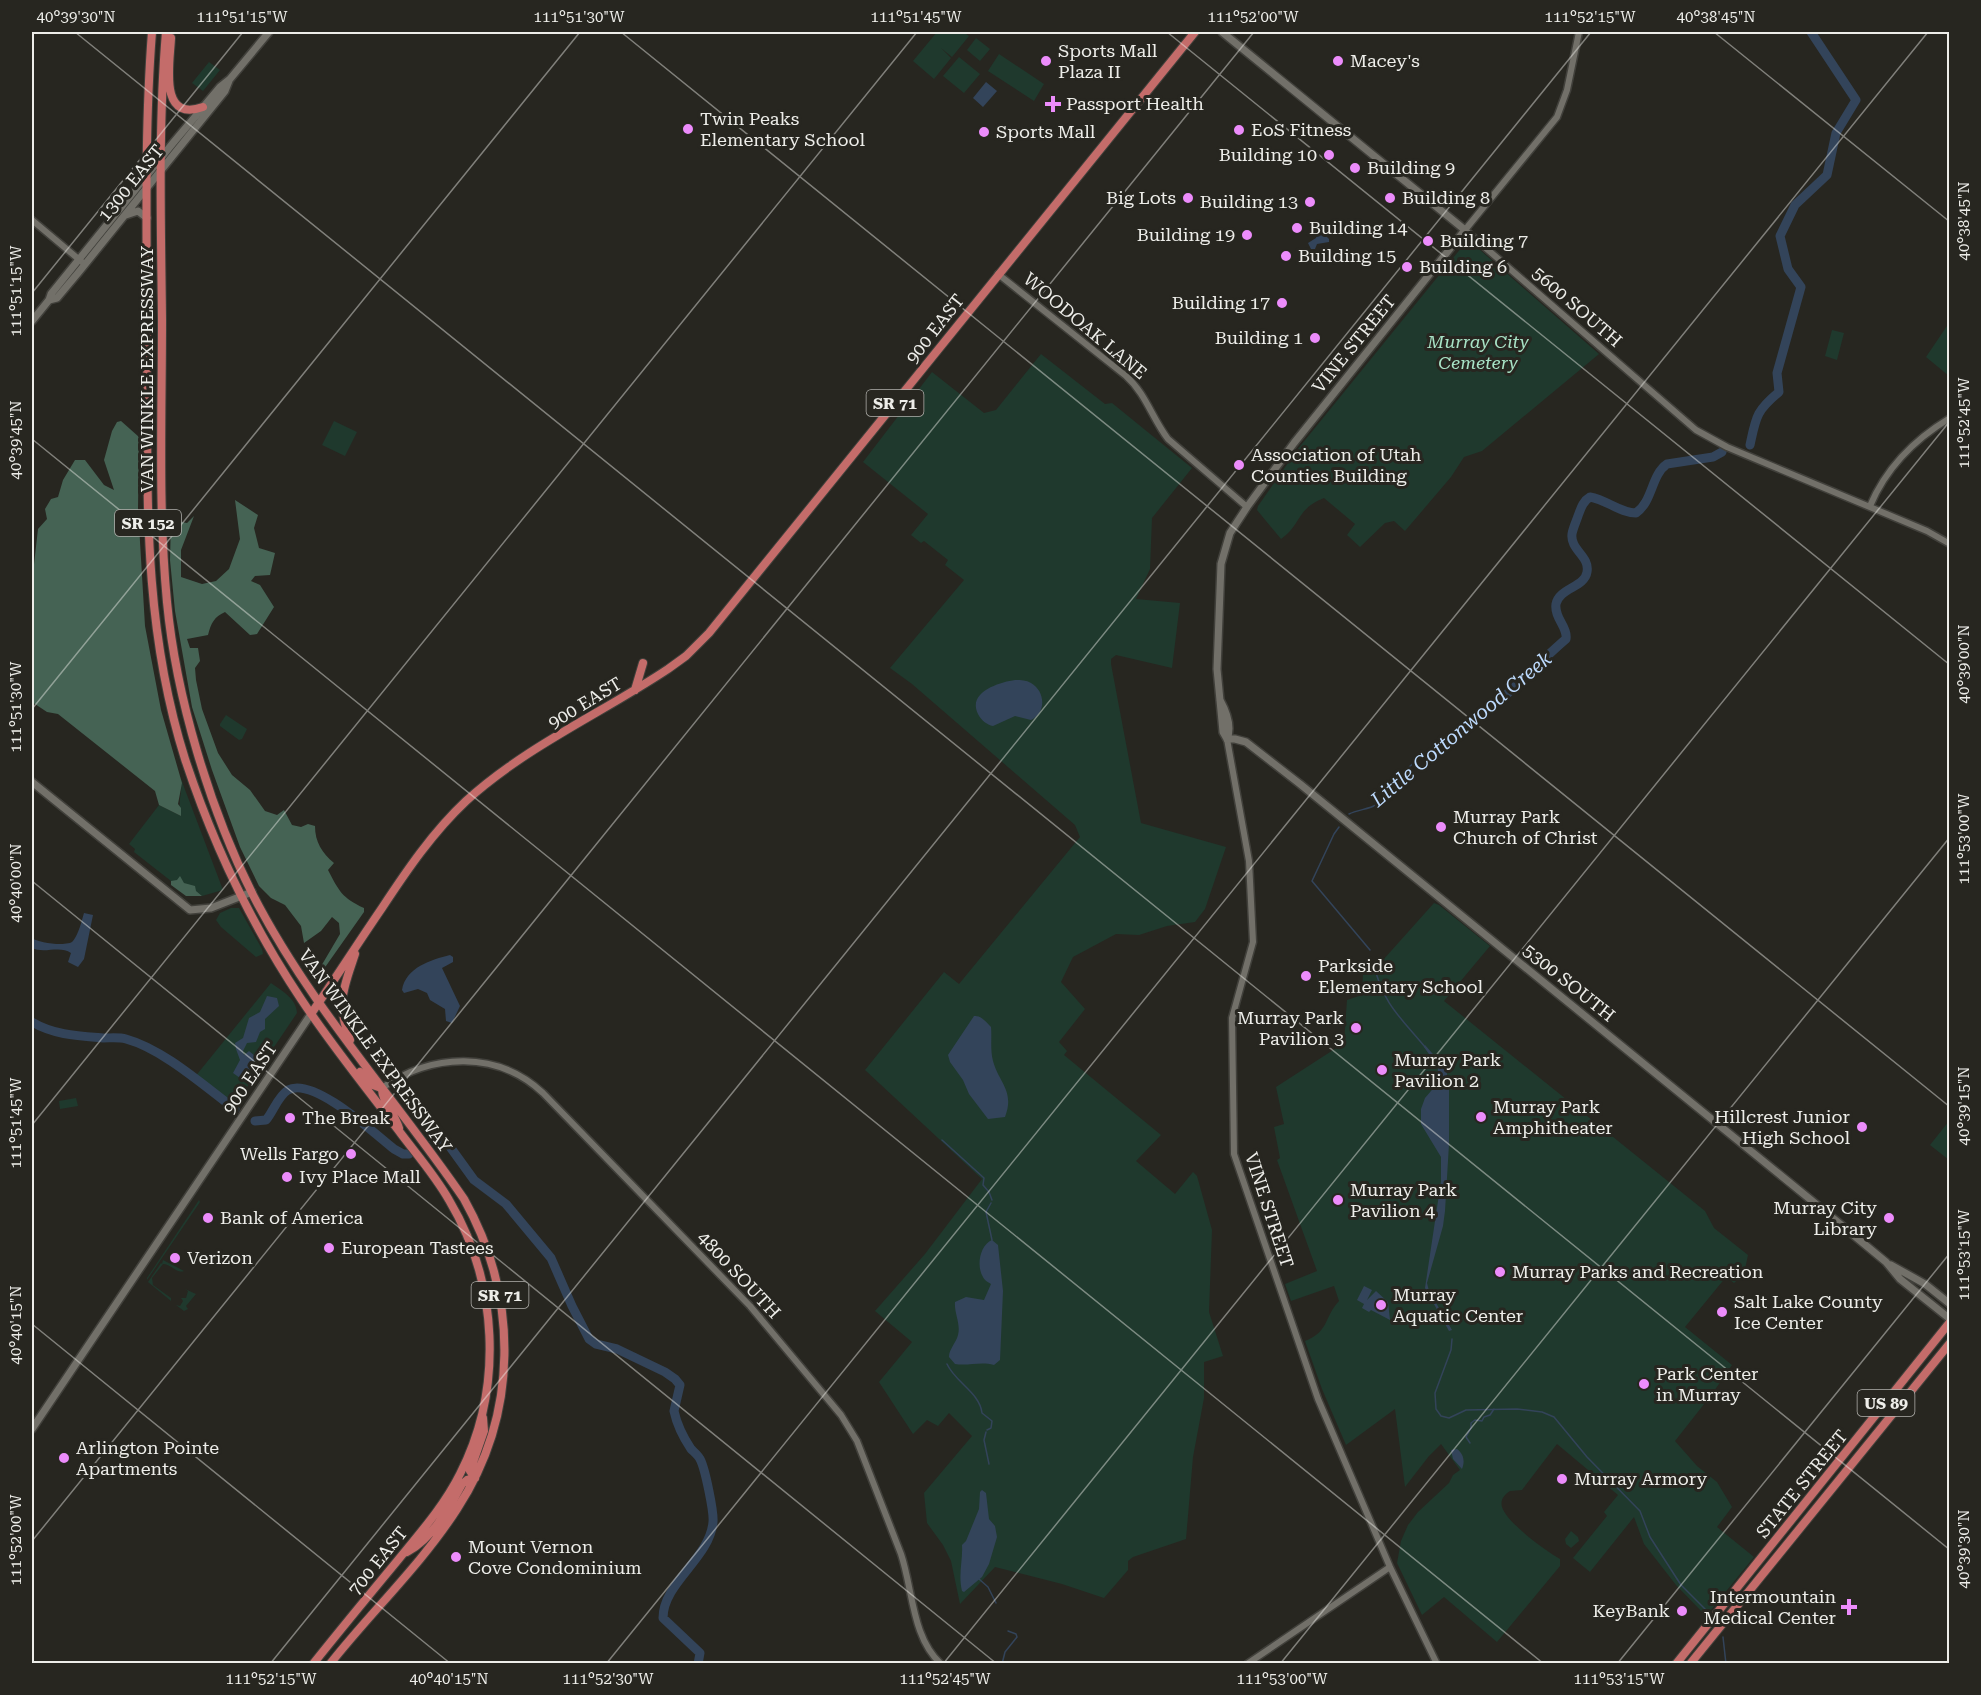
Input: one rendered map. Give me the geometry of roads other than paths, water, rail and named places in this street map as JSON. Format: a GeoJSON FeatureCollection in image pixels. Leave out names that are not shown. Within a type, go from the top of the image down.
{"type":"FeatureCollection","features":[{"type":"Feature","properties":{"kind":"main road","name":"VAN WINKLE EXPRESSWAY"},"geometry":{"type":"LineString","coordinates":[[152,32],[147,175],[148,522],[156,628],[170,702],[186,760],[207,821],[242,897],[270,950],[311,1014],[449,1199],[466,1235],[486,1299],[490,1335],[489,1374],[483,1410],[473,1444],[460,1473]]}},
{"type":"Feature","properties":{"kind":"main road","name":"VAN WINKLE EXPRESSWAY"},"geometry":{"type":"LineString","coordinates":[[166,32],[161,158],[162,522],[170,624],[176,666],[206,777],[227,835],[252,892],[277,939],[318,1003],[464,1199],[483,1234],[498,1284],[505,1332],[502,1390],[493,1430],[475,1478]]}},
{"type":"Feature","properties":{"kind":"main road"},"geometry":{"type":"LineString","coordinates":[[171,32],[169,90],[171,99],[185,110],[203,107]]}},
{"type":"Feature","properties":{"kind":"main road","name":"1300 EAST"},"geometry":{"type":"LineString","coordinates":[[82,262],[147,175],[269,32]]}},
{"type":"Feature","properties":{"kind":"main road","name":"900 EAST"},"geometry":{"type":"LineString","coordinates":[[32,1429],[318,1003],[433,837],[467,801],[508,768],[678,662],[709,633],[1195,32]]}},
{"type":"Feature","properties":{"kind":"main road","name":"5600 SOUTH"},"geometry":{"type":"LineString","coordinates":[[1222,32],[1465,230]]}},
{"type":"Feature","properties":{"kind":"main road","name":"1300 EAST"},"geometry":{"type":"LineString","coordinates":[[32,321],[49,300],[51,294],[123,216],[161,170],[225,91],[230,79]]}},
{"type":"Feature","properties":{"kind":"main road"},"geometry":{"type":"LineString","coordinates":[[123,216],[138,211],[147,218]]}},
{"type":"Feature","properties":{"kind":"main road","name":"VINE STREET"},"geometry":{"type":"LineString","coordinates":[[1227,739],[1223,732],[1217,669],[1222,557],[1230,533],[1312,419],[1465,230]]}},
{"type":"Feature","properties":{"kind":"main road"},"geometry":{"type":"LineString","coordinates":[[635,690],[642,663]]}},
{"type":"Feature","properties":{"kind":"main road","name":"5300 SOUTH"},"geometry":{"type":"LineString","coordinates":[[1227,739],[1241,740],[1259,751],[1886,1262],[1925,1284],[1950,1304]]}},
{"type":"Feature","properties":{"kind":"main road"},"geometry":{"type":"LineString","coordinates":[[32,782],[190,910],[211,908],[252,892]]}},
{"type":"Feature","properties":{"kind":"main road","name":"SR 71"},"geometry":{"type":"LineString","coordinates":[[353,1049],[343,1021],[341,1005],[342,993],[358,944]]}},
{"type":"Feature","properties":{"kind":"main road"},"geometry":{"type":"LineString","coordinates":[[341,1055],[373,1085],[382,1088],[385,1101],[395,1117],[400,1132]]}},
{"type":"Feature","properties":{"kind":"main road","name":"5300 SOUTH"},"geometry":{"type":"LineString","coordinates":[[1886,1262],[1900,1279],[1950,1321]]}},
{"type":"Feature","properties":{"kind":"main road","name":"STATE STREET"},"geometry":{"type":"LineString","coordinates":[[1676,1664],[1950,1321]]}},
{"type":"Feature","properties":{"kind":"main road","name":"STATE STREET"},"geometry":{"type":"LineString","coordinates":[[1690,1664],[1950,1343]]}},
{"type":"Feature","properties":{"kind":"main road"},"geometry":{"type":"LineString","coordinates":[[403,1554],[418,1546],[462,1484],[475,1478],[470,1471],[484,1431],[483,1410]]}},
{"type":"Feature","properties":{"kind":"main road","name":"700 EAST"},"geometry":{"type":"LineString","coordinates":[[313,1664],[439,1508],[460,1473]]}},
{"type":"Feature","properties":{"kind":"main road","name":"700 EAST"},"geometry":{"type":"LineString","coordinates":[[330,1664],[439,1534],[457,1510],[475,1478]]}},
{"type":"Feature","properties":{"kind":"street","name":"VINE STREET"},"geometry":{"type":"LineString","coordinates":[[1465,230],[1557,117],[1565,98],[1579,32]]}},
{"type":"Feature","properties":{"kind":"street"},"geometry":{"type":"LineString","coordinates":[[32,220],[82,262]]}},
{"type":"Feature","properties":{"kind":"street","name":"5600 SOUTH"},"geometry":{"type":"LineString","coordinates":[[1465,230],[1696,430],[1726,447],[1870,506],[1927,531],[1950,544]]}},
{"type":"Feature","properties":{"kind":"street","name":"WOODOAK LANE"},"geometry":{"type":"LineString","coordinates":[[998,274],[1126,376],[1143,395],[1167,439],[1247,507]]}},
{"type":"Feature","properties":{"kind":"street"},"geometry":{"type":"LineString","coordinates":[[1870,506],[1889,470],[1911,447],[1950,418]]}},
{"type":"Feature","properties":{"kind":"street","name":"VINE STREET"},"geometry":{"type":"LineString","coordinates":[[1227,739],[1249,861],[1253,942],[1232,1018],[1234,1154],[1318,1400],[1390,1567],[1437,1664]]}},
{"type":"Feature","properties":{"kind":"street","name":"4800 SOUTH"},"geometry":{"type":"LineString","coordinates":[[382,1088],[415,1071],[453,1061],[490,1064],[519,1075],[543,1093],[728,1282],[834,1406],[853,1434],[904,1564],[922,1637],[929,1651],[941,1664]]}},
{"type":"Feature","properties":{"kind":"street"},"geometry":{"type":"LineString","coordinates":[[1248,1664],[1390,1567]]}},
{"type":"Feature","properties":{"kind":"water"},"geometry":{"type":"Polygon","coordinates":[[[986,82],[997,91],[983,107],[973,98],[986,82]]]}},
{"type":"Feature","properties":{"kind":"water"},"geometry":{"type":"Polygon","coordinates":[[[1319,229],[1329,239],[1329,242],[1317,244],[1315,249],[1311,249],[1308,243],[1316,238],[1319,229]]]}},
{"type":"Feature","properties":{"kind":"water"},"geometry":{"type":"Polygon","coordinates":[[[1015,680],[1029,682],[1036,687],[1042,702],[1040,712],[1031,720],[1015,716],[993,726],[986,723],[978,714],[976,706],[981,694],[1001,683],[1015,680]]]}},
{"type":"Feature","properties":{"kind":"water"},"geometry":{"type":"Polygon","coordinates":[[[84,913],[93,915],[84,959],[78,967],[68,962],[71,953],[67,951],[32,948],[32,938],[53,944],[73,941],[84,913]]]}},
{"type":"Feature","properties":{"kind":"water"},"geometry":{"type":"Polygon","coordinates":[[[450,955],[453,957],[453,962],[442,968],[460,1006],[452,1023],[446,1021],[445,1009],[430,1000],[427,993],[418,989],[404,993],[402,990],[404,982],[414,970],[428,962],[450,955]]]}},
{"type":"Feature","properties":{"kind":"water"},"geometry":{"type":"Polygon","coordinates":[[[267,996],[277,998],[279,1006],[265,1019],[265,1029],[260,1032],[256,1042],[247,1043],[243,1051],[244,1055],[249,1051],[255,1056],[254,1064],[240,1078],[233,1073],[240,1060],[235,1043],[243,1038],[249,1018],[260,1012],[267,996]]]}},
{"type":"Feature","properties":{"kind":"water"},"geometry":{"type":"Polygon","coordinates":[[[974,1016],[981,1018],[991,1027],[993,1061],[1008,1100],[1005,1117],[988,1119],[969,1094],[963,1080],[950,1062],[948,1055],[974,1016]]]}},
{"type":"Feature","properties":{"kind":"water"},"geometry":{"type":"Polygon","coordinates":[[[1425,1045],[1446,1069],[1449,1084],[1449,1144],[1445,1211],[1427,1283],[1429,1291],[1452,1330],[1449,1331],[1425,1288],[1441,1181],[1441,1157],[1421,1124],[1421,1109],[1425,1098],[1437,1084],[1438,1067],[1424,1047],[1425,1045]]]}},
{"type":"Feature","properties":{"kind":"water"},"geometry":{"type":"Polygon","coordinates":[[[992,1240],[998,1245],[1003,1291],[1000,1360],[994,1365],[955,1364],[949,1357],[959,1331],[955,1302],[966,1297],[984,1300],[991,1284],[986,1281],[981,1272],[980,1256],[985,1246],[992,1240]]]}},
{"type":"Feature","properties":{"kind":"water"},"geometry":{"type":"Polygon","coordinates":[[[1364,1286],[1372,1290],[1367,1300],[1376,1291],[1388,1302],[1390,1320],[1362,1308],[1364,1304],[1357,1300],[1364,1286]]]}},
{"type":"Feature","properties":{"kind":"water"},"geometry":{"type":"Polygon","coordinates":[[[1457,1449],[1463,1458],[1462,1469],[1453,1459],[1451,1450],[1457,1449]]]}},
{"type":"Feature","properties":{"kind":"water"},"geometry":{"type":"Polygon","coordinates":[[[982,1490],[986,1493],[989,1519],[995,1526],[997,1537],[989,1564],[982,1577],[964,1592],[960,1579],[962,1545],[966,1541],[979,1509],[982,1490]]]}},
{"type":"Feature","properties":{"kind":"waterway","name":"Little Cottonwood Creek"},"geometry":{"type":"LineString","coordinates":[[1750,445],[1758,415],[1779,392],[1777,373],[1801,287],[1788,269],[1780,236],[1795,205],[1827,175],[1836,133],[1856,100],[1811,32]]}},
{"type":"Feature","properties":{"kind":"waterway","name":"Little Cottonwood Creek"},"geometry":{"type":"LineString","coordinates":[[1487,711],[1566,639],[1556,604],[1562,594],[1582,581],[1587,572],[1586,562],[1572,540],[1582,505],[1590,497],[1624,511],[1636,513],[1646,502],[1658,475],[1667,464],[1713,457],[1722,452]]}},
{"type":"Feature","properties":{"kind":"waterway","name":"Little Cottonwood Creek"},"geometry":{"type":"LineString","coordinates":[[1349,814],[1379,803],[1400,776],[1430,749],[1487,711]]}},
{"type":"Feature","properties":{"kind":"waterway","name":"Little Cottonwood Creek"},"geometry":{"type":"LineString","coordinates":[[1339,827],[1312,881],[1370,950]]}},
{"type":"Feature","properties":{"kind":"waterway","name":"Little Cottonwood Creek"},"geometry":{"type":"LineString","coordinates":[[1374,965],[1382,990],[1388,1000],[1425,1047]]}},
{"type":"Feature","properties":{"kind":"waterway"},"geometry":{"type":"LineString","coordinates":[[32,1022],[49,1030],[66,1034],[121,1038],[140,1044],[169,1059],[235,1109]]}},
{"type":"Feature","properties":{"kind":"waterway"},"geometry":{"type":"LineString","coordinates":[[255,1121],[266,1120],[284,1093],[299,1088],[312,1091],[328,1099],[359,1120],[394,1149],[403,1154],[409,1154]]}},
{"type":"Feature","properties":{"kind":"waterway"},"geometry":{"type":"LineString","coordinates":[[433,1139],[437,1138],[448,1144],[474,1180],[506,1204],[551,1258],[589,1339],[596,1344],[617,1349],[665,1372],[680,1385],[674,1411],[683,1435],[702,1464],[711,1500],[713,1522],[704,1547],[670,1593],[663,1618],[700,1653],[698,1664]]}},
{"type":"Feature","properties":{"kind":"waterway"},"geometry":{"type":"LineString","coordinates":[[942,1140],[984,1178],[983,1185],[992,1200]]}},
{"type":"Feature","properties":{"kind":"waterway"},"geometry":{"type":"LineString","coordinates":[[991,1203],[986,1212],[992,1240]]}},
{"type":"Feature","properties":{"kind":"waterway","name":"Little Cottonwood Creek"},"geometry":{"type":"LineString","coordinates":[[1452,1339],[1451,1350],[1435,1393],[1436,1409],[1441,1416],[1449,1418],[1466,1410],[1517,1409],[1542,1412],[1554,1417],[1587,1457],[1640,1511],[1650,1537],[1681,1585],[1707,1611]]}},
{"type":"Feature","properties":{"kind":"waterway"},"geometry":{"type":"LineString","coordinates":[[947,1364],[977,1399],[982,1413],[992,1421],[991,1428],[987,1430]]}},
{"type":"Feature","properties":{"kind":"waterway"},"geometry":{"type":"LineString","coordinates":[[1470,1443],[1466,1437],[1471,1423],[1475,1420],[1482,1421],[1494,1409]]}},
{"type":"Feature","properties":{"kind":"waterway"},"geometry":{"type":"LineString","coordinates":[[986,1432],[984,1440],[989,1464]]}},
{"type":"Feature","properties":{"kind":"waterway"},"geometry":{"type":"LineString","coordinates":[[979,1579],[988,1587],[996,1603]]}},
{"type":"Feature","properties":{"kind":"waterway"},"geometry":{"type":"LineString","coordinates":[[1002,1664],[1005,1652],[1017,1637],[1016,1634],[1008,1631]]}},
{"type":"Feature","properties":{"kind":"waterway","name":"Little Cottonwood Creek"},"geometry":{"type":"LineString","coordinates":[[1723,1637],[1726,1664]]}},
{"type":"Feature","properties":{"kind":"place","name":"Sports Mall Plaza II"},"geometry":{"type":"Point","coordinates":[1046,61]}},
{"type":"Feature","properties":{"kind":"place","name":"Macey's"},"geometry":{"type":"Point","coordinates":[1338,61]}},
{"type":"Feature","properties":{"kind":"place","name":"Passport Health"},"geometry":{"type":"Point","coordinates":[1053,104]}},
{"type":"Feature","properties":{"kind":"place","name":"Twin Peaks Elementary School"},"geometry":{"type":"Point","coordinates":[688,129]}},
{"type":"Feature","properties":{"kind":"place","name":"EoS Fitness"},"geometry":{"type":"Point","coordinates":[1239,130]}},
{"type":"Feature","properties":{"kind":"place","name":"Sports Mall"},"geometry":{"type":"Point","coordinates":[984,132]}},
{"type":"Feature","properties":{"kind":"place","name":"Building 10"},"geometry":{"type":"Point","coordinates":[1329,155]}},
{"type":"Feature","properties":{"kind":"place","name":"Building 9"},"geometry":{"type":"Point","coordinates":[1355,168]}},
{"type":"Feature","properties":{"kind":"place","name":"Big Lots"},"geometry":{"type":"Point","coordinates":[1188,198]}},
{"type":"Feature","properties":{"kind":"place","name":"Building 8"},"geometry":{"type":"Point","coordinates":[1390,198]}},
{"type":"Feature","properties":{"kind":"place","name":"Building 13"},"geometry":{"type":"Point","coordinates":[1310,202]}},
{"type":"Feature","properties":{"kind":"place","name":"Building 14"},"geometry":{"type":"Point","coordinates":[1297,228]}},
{"type":"Feature","properties":{"kind":"place","name":"Building 19"},"geometry":{"type":"Point","coordinates":[1247,235]}},
{"type":"Feature","properties":{"kind":"place","name":"Building 7"},"geometry":{"type":"Point","coordinates":[1428,241]}},
{"type":"Feature","properties":{"kind":"place","name":"Building 15"},"geometry":{"type":"Point","coordinates":[1286,256]}},
{"type":"Feature","properties":{"kind":"place","name":"Building 6"},"geometry":{"type":"Point","coordinates":[1407,267]}},
{"type":"Feature","properties":{"kind":"place","name":"Building 17"},"geometry":{"type":"Point","coordinates":[1282,303]}},
{"type":"Feature","properties":{"kind":"place","name":"Building 1"},"geometry":{"type":"Point","coordinates":[1315,338]}},
{"type":"Feature","properties":{"kind":"place","name":"Association of Utah Counties Building"},"geometry":{"type":"Point","coordinates":[1239,465]}},
{"type":"Feature","properties":{"kind":"place","name":"Murray Park Church of Christ"},"geometry":{"type":"Point","coordinates":[1441,827]}},
{"type":"Feature","properties":{"kind":"place","name":"Parkside Elementary School"},"geometry":{"type":"Point","coordinates":[1306,976]}},
{"type":"Feature","properties":{"kind":"place","name":"Murray Park Pavilion 3"},"geometry":{"type":"Point","coordinates":[1356,1028]}},
{"type":"Feature","properties":{"kind":"place","name":"Murray Park Pavilion 2"},"geometry":{"type":"Point","coordinates":[1382,1070]}},
{"type":"Feature","properties":{"kind":"place","name":"Murray Park Amphitheater"},"geometry":{"type":"Point","coordinates":[1481,1117]}},
{"type":"Feature","properties":{"kind":"place","name":"The Break"},"geometry":{"type":"Point","coordinates":[290,1118]}},
{"type":"Feature","properties":{"kind":"place","name":"Hillcrest Junior High School"},"geometry":{"type":"Point","coordinates":[1862,1127]}},
{"type":"Feature","properties":{"kind":"place","name":"Wells Fargo"},"geometry":{"type":"Point","coordinates":[351,1154]}},
{"type":"Feature","properties":{"kind":"place","name":"Ivy Place Mall"},"geometry":{"type":"Point","coordinates":[287,1177]}},
{"type":"Feature","properties":{"kind":"place","name":"Murray Park Pavilion 4"},"geometry":{"type":"Point","coordinates":[1338,1200]}},
{"type":"Feature","properties":{"kind":"place","name":"Bank of America"},"geometry":{"type":"Point","coordinates":[208,1218]}},
{"type":"Feature","properties":{"kind":"place","name":"Murray City Library"},"geometry":{"type":"Point","coordinates":[1889,1218]}},
{"type":"Feature","properties":{"kind":"place","name":"European Tastees"},"geometry":{"type":"Point","coordinates":[329,1248]}},
{"type":"Feature","properties":{"kind":"place","name":"Verizon"},"geometry":{"type":"Point","coordinates":[175,1258]}},
{"type":"Feature","properties":{"kind":"place","name":"Murray Parks and Recreation"},"geometry":{"type":"Point","coordinates":[1500,1272]}},
{"type":"Feature","properties":{"kind":"place","name":"Murray Aquatic Center"},"geometry":{"type":"Point","coordinates":[1381,1305]}},
{"type":"Feature","properties":{"kind":"place","name":"Salt Lake County Ice Center"},"geometry":{"type":"Point","coordinates":[1722,1312]}},
{"type":"Feature","properties":{"kind":"place","name":"Park Center in Murray"},"geometry":{"type":"Point","coordinates":[1644,1384]}},
{"type":"Feature","properties":{"kind":"place","name":"Arlington Pointe Apartments"},"geometry":{"type":"Point","coordinates":[64,1458]}},
{"type":"Feature","properties":{"kind":"place","name":"Murray Armory"},"geometry":{"type":"Point","coordinates":[1562,1479]}},
{"type":"Feature","properties":{"kind":"place","name":"Mount Vernon Cove Condominium"},"geometry":{"type":"Point","coordinates":[456,1557]}},
{"type":"Feature","properties":{"kind":"place","name":"Intermountain Medical Center"},"geometry":{"type":"Point","coordinates":[1849,1607]}},
{"type":"Feature","properties":{"kind":"place","name":"KeyBank"},"geometry":{"type":"Point","coordinates":[1682,1611]}},
{"type":"Feature","properties":{"kind":"park label","name":"Murray City Cemetery"},"geometry":{"type":"Point","coordinates":[1478,352]}}]}
